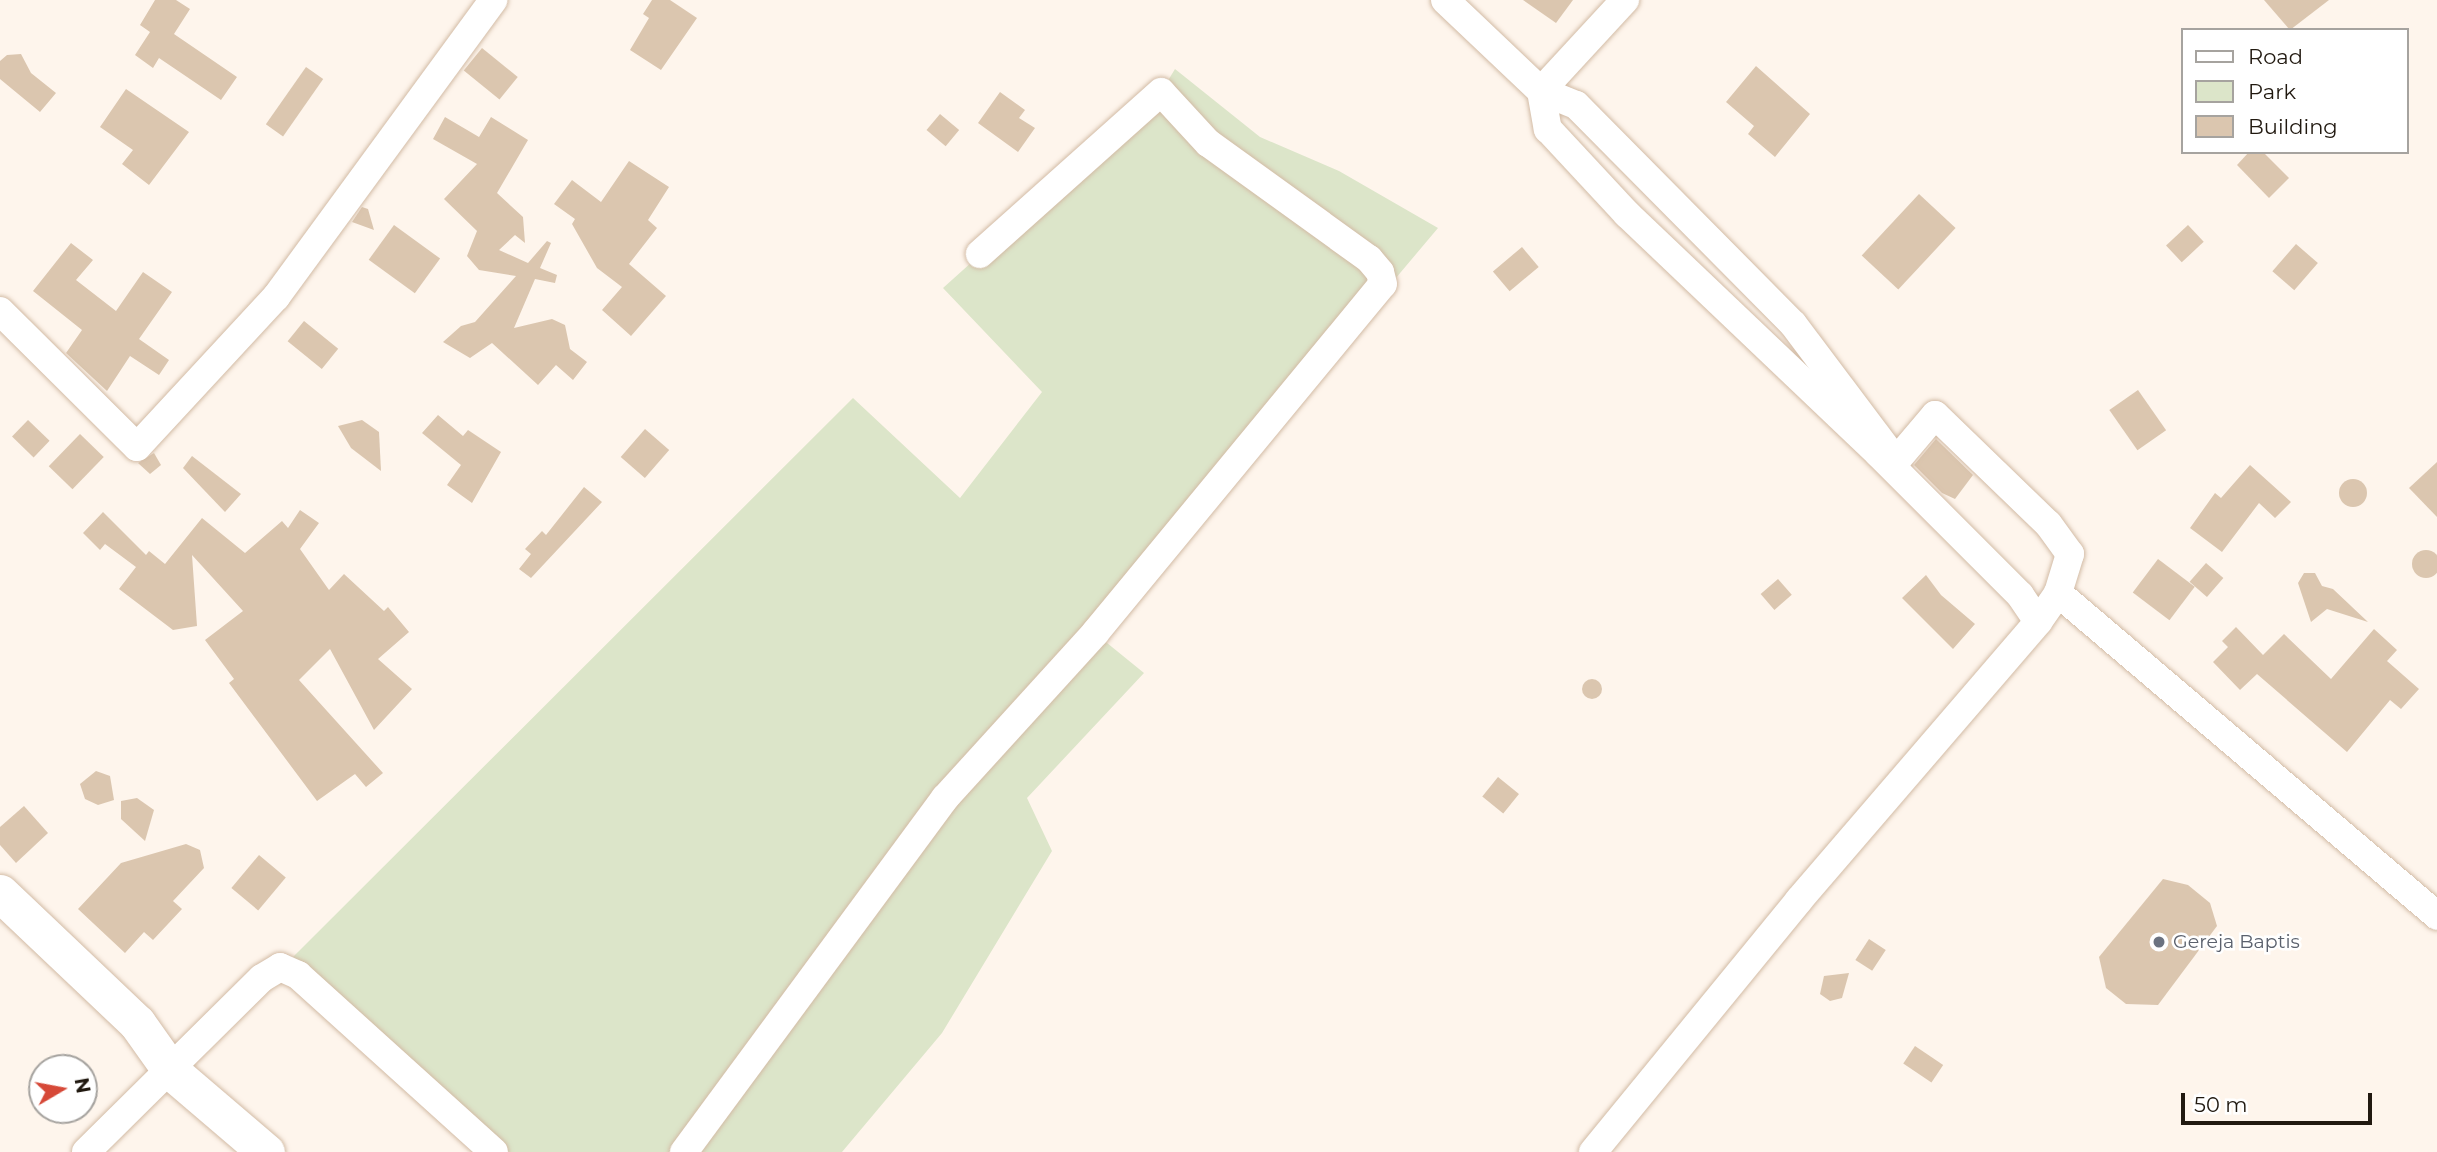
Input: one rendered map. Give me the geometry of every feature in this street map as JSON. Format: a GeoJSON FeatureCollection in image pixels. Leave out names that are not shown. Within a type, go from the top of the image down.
{"type":"FeatureCollection","features":[{"type":"Feature","properties":{"kind":"main road"},"geometry":{"type":"LineString","coordinates":[[0,893],[137,1023],[172,1071],[265,1152]]}},
{"type":"Feature","properties":{"kind":"street"},"geometry":{"type":"LineString","coordinates":[[0,311],[138,447],[276,297],[493,0]]}},
{"type":"Feature","properties":{"kind":"street"},"geometry":{"type":"LineString","coordinates":[[1445,0],[1541,91],[1576,105],[1793,324],[1896,461],[1935,415],[2048,524],[2070,554],[2058,593],[2038,622],[1800,900],[1593,1152]]}},
{"type":"Feature","properties":{"kind":"street"},"geometry":{"type":"LineString","coordinates":[[1541,91],[1625,0]]}},
{"type":"Feature","properties":{"kind":"street"},"geometry":{"type":"LineString","coordinates":[[1541,91],[1548,128],[1628,214],[2004,578],[2038,622]]}},
{"type":"Feature","properties":{"kind":"street"},"geometry":{"type":"LineString","coordinates":[[684,1152],[945,798],[1095,634],[1383,284],[1380,272],[1369,259],[1208,142],[1161,92],[979,254]]}},
{"type":"Feature","properties":{"kind":"street"},"geometry":{"type":"LineString","coordinates":[[2058,593],[2437,916]]}},
{"type":"Feature","properties":{"kind":"street"},"geometry":{"type":"LineString","coordinates":[[86,1152],[172,1071],[262,978],[280,967],[298,975],[494,1152]]}},
{"type":"Feature","properties":{"kind":"green space"},"geometry":{"type":"Polygon","coordinates":[[[1175,69],[1260,137],[1339,171],[1438,228],[1096,634],[1144,673],[1027,798],[1052,851],[942,1033],[842,1152],[509,1152],[293,957],[853,398],[960,498],[1042,392],[943,288],[1161,92],[1175,69]]]}},
{"type":"Feature","properties":{"kind":"building"},"geometry":{"type":"Polygon","coordinates":[[[155,0],[176,0],[190,9],[174,34],[237,77],[221,100],[159,58],[153,68],[135,55],[150,32],[140,25],[155,0]]]}},
{"type":"Feature","properties":{"kind":"building"},"geometry":{"type":"Polygon","coordinates":[[[652,0],[670,0],[697,18],[661,70],[630,50],[649,18],[643,14],[652,0]]]}},
{"type":"Feature","properties":{"kind":"building"},"geometry":{"type":"Polygon","coordinates":[[[1523,0],[1573,0],[1556,23],[1523,0]]]}},
{"type":"Feature","properties":{"kind":"building"},"geometry":{"type":"Polygon","coordinates":[[[2264,0],[2329,0],[2293,28],[2288,28],[2264,0]]]}},
{"type":"Feature","properties":{"kind":"building"},"geometry":{"type":"Polygon","coordinates":[[[482,48],[518,77],[499,99],[464,71],[482,48]]]}},
{"type":"Feature","properties":{"kind":"building"},"geometry":{"type":"Polygon","coordinates":[[[21,54],[31,73],[56,93],[40,112],[0,79],[0,61],[7,55],[21,54]]]}},
{"type":"Feature","properties":{"kind":"building"},"geometry":{"type":"Polygon","coordinates":[[[1756,66],[1810,114],[1775,157],[1748,134],[1754,126],[1726,102],[1756,66]]]}},
{"type":"Feature","properties":{"kind":"building"},"geometry":{"type":"Polygon","coordinates":[[[306,67],[323,79],[283,136],[266,124],[306,67]]]}},
{"type":"Feature","properties":{"kind":"building"},"geometry":{"type":"Polygon","coordinates":[[[126,89],[189,132],[149,185],[122,164],[133,150],[100,127],[126,89]]]}},
{"type":"Feature","properties":{"kind":"building"},"geometry":{"type":"Polygon","coordinates":[[[1000,92],[1025,110],[1019,118],[1035,128],[1018,152],[978,123],[1000,92]]]}},
{"type":"Feature","properties":{"kind":"building"},"geometry":{"type":"Polygon","coordinates":[[[940,114],[959,130],[946,146],[927,130],[940,114]]]}},
{"type":"Feature","properties":{"kind":"building"},"geometry":{"type":"Polygon","coordinates":[[[445,117],[479,137],[491,117],[528,140],[497,193],[523,217],[525,243],[515,235],[499,250],[528,263],[547,241],[551,243],[540,268],[557,275],[555,283],[535,279],[514,328],[552,319],[565,325],[570,349],[587,362],[573,380],[556,365],[538,385],[492,343],[470,358],[443,342],[461,326],[475,322],[516,276],[479,270],[467,256],[477,231],[444,199],[477,164],[433,139],[445,117]]]}},
{"type":"Feature","properties":{"kind":"building"},"geometry":{"type":"Polygon","coordinates":[[[2247,154],[2265,154],[2289,178],[2269,198],[2237,165],[2247,154]]]}},
{"type":"Feature","properties":{"kind":"building"},"geometry":{"type":"Polygon","coordinates":[[[629,161],[669,187],[648,220],[657,228],[629,264],[666,296],[631,336],[602,310],[622,287],[597,268],[572,224],[575,219],[554,204],[572,180],[601,202],[629,161]]]}},
{"type":"Feature","properties":{"kind":"building"},"geometry":{"type":"Polygon","coordinates":[[[1919,194],[1956,228],[1898,290],[1862,255],[1919,194]]]}},
{"type":"Feature","properties":{"kind":"building"},"geometry":{"type":"Polygon","coordinates":[[[362,207],[368,209],[374,230],[352,222],[362,207]]]}},
{"type":"Feature","properties":{"kind":"building"},"geometry":{"type":"Polygon","coordinates":[[[394,225],[440,259],[415,293],[369,260],[394,225]]]}},
{"type":"Feature","properties":{"kind":"building"},"geometry":{"type":"Polygon","coordinates":[[[2188,225],[2204,242],[2182,262],[2166,245],[2188,225]]]}},
{"type":"Feature","properties":{"kind":"building"},"geometry":{"type":"Polygon","coordinates":[[[71,243],[93,260],[76,280],[116,311],[143,272],[172,292],[139,339],[169,360],[159,375],[130,356],[107,391],[66,353],[82,330],[33,291],[71,243]]]}},
{"type":"Feature","properties":{"kind":"building"},"geometry":{"type":"Polygon","coordinates":[[[2296,244],[2318,263],[2294,290],[2272,271],[2296,244]]]}},
{"type":"Feature","properties":{"kind":"building"},"geometry":{"type":"Polygon","coordinates":[[[1522,247],[1539,267],[1510,291],[1493,271],[1522,247]]]}},
{"type":"Feature","properties":{"kind":"building"},"geometry":{"type":"Polygon","coordinates":[[[304,321],[338,349],[322,369],[288,341],[304,321]]]}},
{"type":"Feature","properties":{"kind":"building"},"geometry":{"type":"Polygon","coordinates":[[[2138,390],[2166,430],[2137,450],[2109,410],[2138,390]]]}},
{"type":"Feature","properties":{"kind":"building"},"geometry":{"type":"Polygon","coordinates":[[[438,415],[463,436],[468,430],[501,452],[472,503],[447,485],[461,465],[422,433],[438,415]]]}},
{"type":"Feature","properties":{"kind":"building"},"geometry":{"type":"Polygon","coordinates":[[[28,420],[50,441],[34,457],[12,437],[28,420]]]}},
{"type":"Feature","properties":{"kind":"building"},"geometry":{"type":"Polygon","coordinates":[[[362,420],[379,432],[381,471],[351,448],[338,426],[362,420]]]}},
{"type":"Feature","properties":{"kind":"building"},"geometry":{"type":"Polygon","coordinates":[[[645,429],[669,450],[645,478],[621,457],[645,429]]]}},
{"type":"Feature","properties":{"kind":"building"},"geometry":{"type":"Polygon","coordinates":[[[80,434],[104,457],[72,489],[49,466],[80,434]]]}},
{"type":"Feature","properties":{"kind":"building"},"geometry":{"type":"Polygon","coordinates":[[[1936,439],[1973,475],[1955,499],[1942,493],[1914,465],[1936,439]]]}},
{"type":"Feature","properties":{"kind":"building"},"geometry":{"type":"Polygon","coordinates":[[[154,453],[161,465],[150,474],[138,463],[154,453]]]}},
{"type":"Feature","properties":{"kind":"building"},"geometry":{"type":"Polygon","coordinates":[[[192,456],[241,494],[225,512],[183,468],[192,456]]]}},
{"type":"Feature","properties":{"kind":"building"},"geometry":{"type":"Polygon","coordinates":[[[2437,462],[2437,517],[2409,488],[2437,462]]]}},
{"type":"Feature","properties":{"kind":"building"},"geometry":{"type":"Polygon","coordinates":[[[2250,465],[2291,502],[2275,518],[2259,503],[2222,552],[2190,528],[2215,493],[2221,498],[2250,465]]]}},
{"type":"Feature","properties":{"kind":"building"},"geometry":{"type":"Polygon","coordinates":[[[2353,479],[2363,483],[2367,493],[2363,503],[2353,507],[2343,503],[2339,493],[2343,483],[2353,479]]]}},
{"type":"Feature","properties":{"kind":"building"},"geometry":{"type":"Polygon","coordinates":[[[584,487],[602,502],[531,578],[519,569],[531,554],[525,549],[542,531],[546,535],[584,487]]]}},
{"type":"Feature","properties":{"kind":"building"},"geometry":{"type":"Polygon","coordinates":[[[300,510],[319,523],[300,549],[329,590],[344,574],[384,611],[388,607],[409,632],[378,659],[412,689],[374,730],[330,649],[299,680],[383,773],[366,787],[355,774],[317,801],[229,683],[234,679],[205,640],[243,611],[192,555],[197,626],[173,630],[119,589],[136,567],[105,544],[100,550],[83,533],[103,512],[146,555],[149,551],[165,564],[202,518],[245,553],[282,521],[288,528],[300,510]]]}},
{"type":"Feature","properties":{"kind":"building"},"geometry":{"type":"Polygon","coordinates":[[[2426,550],[2436,554],[2436,574],[2426,578],[2416,574],[2412,564],[2416,554],[2426,550]]]}},
{"type":"Feature","properties":{"kind":"building"},"geometry":{"type":"Polygon","coordinates":[[[2158,559],[2195,587],[2169,620],[2133,593],[2158,559]]]}},
{"type":"Feature","properties":{"kind":"building"},"geometry":{"type":"Polygon","coordinates":[[[2206,563],[2223,578],[2207,597],[2190,582],[2206,563]]]}},
{"type":"Feature","properties":{"kind":"building"},"geometry":{"type":"Polygon","coordinates":[[[2304,573],[2315,573],[2322,586],[2333,589],[2368,622],[2327,609],[2311,622],[2298,583],[2304,573]]]}},
{"type":"Feature","properties":{"kind":"building"},"geometry":{"type":"Polygon","coordinates":[[[1926,575],[1941,595],[1975,624],[1953,649],[1902,598],[1926,575]]]}},
{"type":"Feature","properties":{"kind":"building"},"geometry":{"type":"Polygon","coordinates":[[[1778,579],[1792,595],[1774,610],[1761,594],[1778,579]]]}},
{"type":"Feature","properties":{"kind":"building"},"geometry":{"type":"Polygon","coordinates":[[[2236,627],[2263,655],[2284,634],[2331,679],[2374,629],[2397,650],[2387,661],[2419,689],[2401,709],[2390,700],[2347,752],[2257,674],[2240,690],[2213,662],[2228,647],[2222,641],[2236,627]]]}},
{"type":"Feature","properties":{"kind":"building"},"geometry":{"type":"Polygon","coordinates":[[[1592,679],[1599,682],[1602,689],[1599,696],[1592,699],[1585,696],[1582,689],[1585,682],[1592,679]]]}},
{"type":"Feature","properties":{"kind":"building"},"geometry":{"type":"Polygon","coordinates":[[[96,771],[110,776],[114,800],[98,805],[85,799],[80,784],[96,771]]]}},
{"type":"Feature","properties":{"kind":"building"},"geometry":{"type":"Polygon","coordinates":[[[1498,777],[1519,794],[1503,813],[1482,796],[1498,777]]]}},
{"type":"Feature","properties":{"kind":"building"},"geometry":{"type":"Polygon","coordinates":[[[137,798],[154,810],[145,841],[121,819],[121,801],[137,798]]]}},
{"type":"Feature","properties":{"kind":"building"},"geometry":{"type":"Polygon","coordinates":[[[24,806],[48,833],[16,863],[0,845],[0,827],[24,806]]]}},
{"type":"Feature","properties":{"kind":"building"},"geometry":{"type":"Polygon","coordinates":[[[186,844],[200,850],[204,868],[173,901],[182,909],[153,940],[144,932],[125,953],[78,909],[121,863],[186,844]]]}},
{"type":"Feature","properties":{"kind":"building"},"geometry":{"type":"Polygon","coordinates":[[[259,855],[286,877],[258,910],[231,888],[259,855]]]}},
{"type":"Feature","properties":{"kind":"building","name":"Gereja Baptis"},"geometry":{"type":"Polygon","coordinates":[[[2163,879],[2188,885],[2210,903],[2217,926],[2158,1005],[2126,1004],[2106,988],[2099,957],[2163,879]]]}},
{"type":"Feature","properties":{"kind":"building"},"geometry":{"type":"Polygon","coordinates":[[[1869,939],[1886,950],[1872,971],[1855,960],[1869,939]]]}},
{"type":"Feature","properties":{"kind":"building"},"geometry":{"type":"Polygon","coordinates":[[[1849,973],[1842,998],[1830,1001],[1820,994],[1824,976],[1849,973]]]}},
{"type":"Feature","properties":{"kind":"building"},"geometry":{"type":"Polygon","coordinates":[[[1915,1046],[1943,1065],[1931,1082],[1903,1063],[1915,1046]]]}},
{"type":"Feature","properties":{"kind":"place","name":"Gereja Baptis"},"geometry":{"type":"Point","coordinates":[2159,942]}}]}
